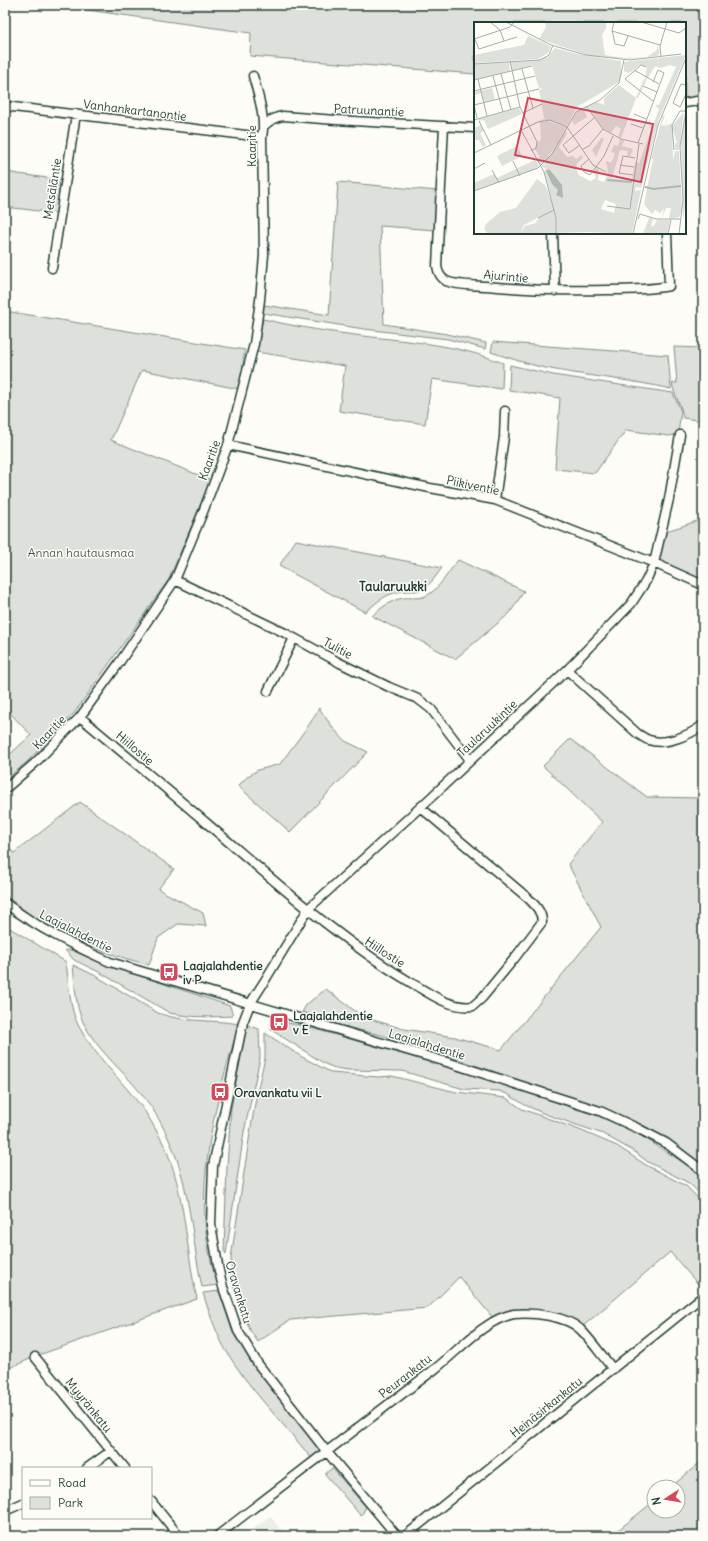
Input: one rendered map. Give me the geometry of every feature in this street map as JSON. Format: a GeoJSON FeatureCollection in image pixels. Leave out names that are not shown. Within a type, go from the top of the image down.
{"type":"FeatureCollection","features":[{"type":"Feature","properties":{"kind":"street","name":"Kaaritie"},"geometry":{"type":"LineString","coordinates":[[5,788],[36,763],[80,717],[176,580],[228,445],[254,344],[264,255],[262,137],[264,126],[253,76]]}},
{"type":"Feature","properties":{"kind":"street"},"geometry":{"type":"LineString","coordinates":[[686,104],[703,100]]}},
{"type":"Feature","properties":{"kind":"street","name":"Vanhankartanontie"},"geometry":{"type":"LineString","coordinates":[[5,106],[262,137]]}},
{"type":"Feature","properties":{"kind":"street","name":"Metsäläntie"},"geometry":{"type":"LineString","coordinates":[[52,268],[76,114]]}},
{"type":"Feature","properties":{"kind":"street","name":"Patruunantie"},"geometry":{"type":"LineString","coordinates":[[264,126],[276,117],[283,116],[474,128]]}},
{"type":"Feature","properties":{"kind":"street","name":"Ajurintie"},"geometry":{"type":"LineString","coordinates":[[444,126],[437,266],[441,276],[446,281],[454,283],[556,291],[635,290],[669,286],[667,234]]}},
{"type":"Feature","properties":{"kind":"street"},"geometry":{"type":"LineString","coordinates":[[553,234],[556,291]]}},
{"type":"Feature","properties":{"kind":"street"},"geometry":{"type":"LineString","coordinates":[[495,500],[504,437],[505,411]]}},
{"type":"Feature","properties":{"kind":"street","name":"Taularuukintie"},"geometry":{"type":"LineString","coordinates":[[250,1004],[308,909],[567,670],[631,604],[646,581],[654,563],[680,435]]}},
{"type":"Feature","properties":{"kind":"street","name":"Piikiventie"},"geometry":{"type":"LineString","coordinates":[[228,445],[430,488],[495,500],[654,563],[703,585]]}},
{"type":"Feature","properties":{"kind":"street","name":"Tulitie"},"geometry":{"type":"LineString","coordinates":[[176,580],[294,638],[340,664],[418,699],[435,714],[470,760]]}},
{"type":"Feature","properties":{"kind":"street"},"geometry":{"type":"LineString","coordinates":[[268,691],[294,638]]}},
{"type":"Feature","properties":{"kind":"street"},"geometry":{"type":"LineString","coordinates":[[567,670],[638,734],[650,740],[663,742],[681,737],[703,725]]}},
{"type":"Feature","properties":{"kind":"street","name":"Hiillostie"},"geometry":{"type":"LineString","coordinates":[[80,717],[308,909],[353,945],[397,974],[443,1001],[457,1006],[473,1006],[482,998],[536,930],[542,922],[542,916],[539,909],[529,899],[420,807]]}},
{"type":"Feature","properties":{"kind":"street","name":"Laajalahdentie"},"geometry":{"type":"LineString","coordinates":[[5,902],[24,917],[53,935],[110,962],[450,1063],[600,1112],[637,1128],[666,1143],[703,1171]]}},
{"type":"Feature","properties":{"kind":"street","name":"Oravankatu"},"geometry":{"type":"LineString","coordinates":[[250,1004],[243,1022],[213,1166],[210,1218],[218,1271],[238,1331],[258,1364],[327,1452],[397,1536]]}},
{"type":"Feature","properties":{"kind":"street","name":"Heinäsirkankatu"},"geometry":{"type":"LineString","coordinates":[[405,1536],[703,1296]]}},
{"type":"Feature","properties":{"kind":"street","name":"Peurankatu"},"geometry":{"type":"LineString","coordinates":[[217,1536],[437,1367],[494,1321],[515,1314],[534,1314],[555,1317],[569,1322],[580,1329],[613,1369]]}},
{"type":"Feature","properties":{"kind":"street","name":"Myyränkatu"},"geometry":{"type":"LineString","coordinates":[[35,1356],[124,1467]]}},
{"type":"Feature","properties":{"kind":"street"},"geometry":{"type":"LineString","coordinates":[[88,1467],[111,1451]]}},
{"type":"Feature","properties":{"kind":"street"},"geometry":{"type":"LineString","coordinates":[[5,1511],[22,1502]]}},
{"type":"Feature","properties":{"kind":"street"},"geometry":{"type":"LineString","coordinates":[[152,1502],[179,1536]]}},
{"type":"Feature","properties":{"kind":"shaded area"},"geometry":{"type":"Polygon","coordinates":[[[270,1516],[286,1536],[244,1536],[270,1516]]]}},
{"type":"Feature","properties":{"kind":"green space"},"geometry":{"type":"Polygon","coordinates":[[[51,5],[703,5],[703,109],[687,105],[686,103],[686,22],[474,22],[474,74],[250,56],[251,33],[51,5]]]}},
{"type":"Feature","properties":{"kind":"green space"},"geometry":{"type":"Polygon","coordinates":[[[5,172],[61,180],[56,213],[5,207],[5,172]]]}},
{"type":"Feature","properties":{"kind":"green space"},"geometry":{"type":"Polygon","coordinates":[[[338,182],[437,191],[436,230],[380,226],[384,324],[447,334],[486,343],[485,349],[448,339],[364,329],[263,313],[264,305],[329,315],[338,182]]]}},
{"type":"Feature","properties":{"kind":"green space","name":"Annan hautausmaa"},"geometry":{"type":"Polygon","coordinates":[[[5,311],[245,350],[239,389],[142,370],[111,440],[211,480],[169,579],[75,712],[27,762],[5,780],[5,759],[31,735],[5,708],[5,311]]]}},
{"type":"Feature","properties":{"kind":"green space"},"geometry":{"type":"Polygon","coordinates":[[[263,319],[326,331],[417,342],[468,352],[503,363],[502,389],[432,379],[425,424],[339,411],[345,366],[256,352],[263,319]]]}},
{"type":"Feature","properties":{"kind":"green space"},"geometry":{"type":"Polygon","coordinates":[[[493,342],[668,355],[671,389],[556,370],[515,360],[491,352],[493,342]]]}},
{"type":"Feature","properties":{"kind":"green space"},"geometry":{"type":"Polygon","coordinates":[[[674,347],[703,348],[703,421],[683,418],[672,383],[677,383],[674,347]]]}},
{"type":"Feature","properties":{"kind":"green space"},"geometry":{"type":"Polygon","coordinates":[[[510,365],[553,375],[673,393],[681,411],[678,434],[669,436],[626,430],[595,473],[555,469],[560,398],[509,390],[510,365]]]}},
{"type":"Feature","properties":{"kind":"green space"},"geometry":{"type":"Polygon","coordinates":[[[703,519],[703,576],[699,579],[658,560],[664,532],[703,519]]]}},
{"type":"Feature","properties":{"kind":"green space"},"geometry":{"type":"Polygon","coordinates":[[[296,540],[442,568],[426,587],[417,591],[401,591],[390,594],[365,612],[279,566],[296,540]]]}},
{"type":"Feature","properties":{"kind":"green space"},"geometry":{"type":"Polygon","coordinates":[[[458,560],[524,591],[510,613],[455,659],[372,616],[395,600],[420,598],[428,595],[438,586],[458,560]]]}},
{"type":"Feature","properties":{"kind":"green space"},"geometry":{"type":"Polygon","coordinates":[[[319,708],[333,728],[345,741],[368,752],[290,832],[238,786],[248,776],[258,770],[280,764],[311,722],[319,708]]]}},
{"type":"Feature","properties":{"kind":"green space"},"geometry":{"type":"Polygon","coordinates":[[[570,739],[647,797],[703,798],[703,1165],[642,1125],[602,1107],[438,1053],[381,1035],[342,1026],[302,1012],[307,1004],[326,989],[363,1017],[404,1029],[455,1037],[501,1050],[601,927],[568,864],[602,822],[543,766],[570,739]]]}},
{"type":"Feature","properties":{"kind":"green space"},"geometry":{"type":"Polygon","coordinates":[[[80,802],[174,869],[158,889],[203,913],[206,926],[178,924],[158,938],[149,965],[117,956],[75,941],[41,923],[5,895],[5,843],[14,853],[80,802]]]}},
{"type":"Feature","properties":{"kind":"green space"},"geometry":{"type":"Polygon","coordinates":[[[8,927],[66,962],[71,1004],[79,1027],[99,1056],[141,1106],[152,1122],[164,1145],[171,1162],[181,1200],[197,1299],[39,1355],[5,1370],[5,930],[8,927]]]}},
{"type":"Feature","properties":{"kind":"green space"},"geometry":{"type":"Polygon","coordinates":[[[65,950],[71,950],[99,962],[230,1006],[233,1016],[209,1017],[170,1013],[99,972],[74,960],[65,950]]]}},
{"type":"Feature","properties":{"kind":"green space"},"geometry":{"type":"Polygon","coordinates":[[[73,965],[96,976],[158,1013],[188,1020],[239,1024],[213,1121],[205,1187],[205,1220],[209,1253],[218,1285],[202,1287],[190,1213],[182,1176],[177,1159],[165,1130],[144,1097],[89,1033],[80,1015],[73,965]]]}},
{"type":"Feature","properties":{"kind":"green space"},"geometry":{"type":"Polygon","coordinates":[[[287,1023],[301,1025],[444,1066],[598,1116],[635,1132],[703,1177],[703,1197],[689,1183],[648,1162],[635,1152],[603,1134],[545,1114],[499,1091],[464,1089],[402,1071],[348,1070],[335,1068],[325,1064],[270,1029],[287,1023]]]}},
{"type":"Feature","properties":{"kind":"green space"},"geometry":{"type":"Polygon","coordinates":[[[247,1025],[259,1029],[260,1058],[244,1132],[226,1254],[224,1251],[231,1108],[247,1025]]]}},
{"type":"Feature","properties":{"kind":"green space"},"geometry":{"type":"Polygon","coordinates":[[[265,1033],[302,1057],[332,1073],[378,1077],[392,1076],[456,1092],[506,1098],[522,1109],[577,1129],[617,1146],[646,1165],[686,1186],[703,1203],[703,1290],[670,1252],[582,1327],[555,1315],[493,1318],[459,1277],[428,1308],[290,1320],[258,1342],[250,1330],[234,1289],[231,1258],[250,1133],[265,1058],[265,1033]]]}},
{"type":"Feature","properties":{"kind":"green space"},"geometry":{"type":"Polygon","coordinates":[[[219,1291],[233,1333],[254,1367],[322,1451],[311,1458],[243,1377],[224,1347],[212,1321],[203,1293],[219,1291]]]}},
{"type":"Feature","properties":{"kind":"green space"},"geometry":{"type":"Polygon","coordinates":[[[703,1460],[703,1536],[611,1536],[646,1508],[646,1519],[686,1519],[686,1479],[680,1479],[703,1460]]]}},
{"type":"Feature","properties":{"kind":"green space"},"geometry":{"type":"Polygon","coordinates":[[[332,1468],[366,1507],[361,1516],[325,1474],[332,1468]]]}},
{"type":"Feature","properties":{"kind":"place","name":"Laajalahdentie iv P"},"geometry":{"type":"Point","coordinates":[169,972]}},
{"type":"Feature","properties":{"kind":"place","name":"Laajalahdentie v E"},"geometry":{"type":"Point","coordinates":[279,1022]}},
{"type":"Feature","properties":{"kind":"place","name":"Oravankatu vii L"},"geometry":{"type":"Point","coordinates":[220,1092]}},
{"type":"Feature","properties":{"kind":"district","name":"Taularuukki"},"geometry":{"type":"Point","coordinates":[393,586]}}]}
